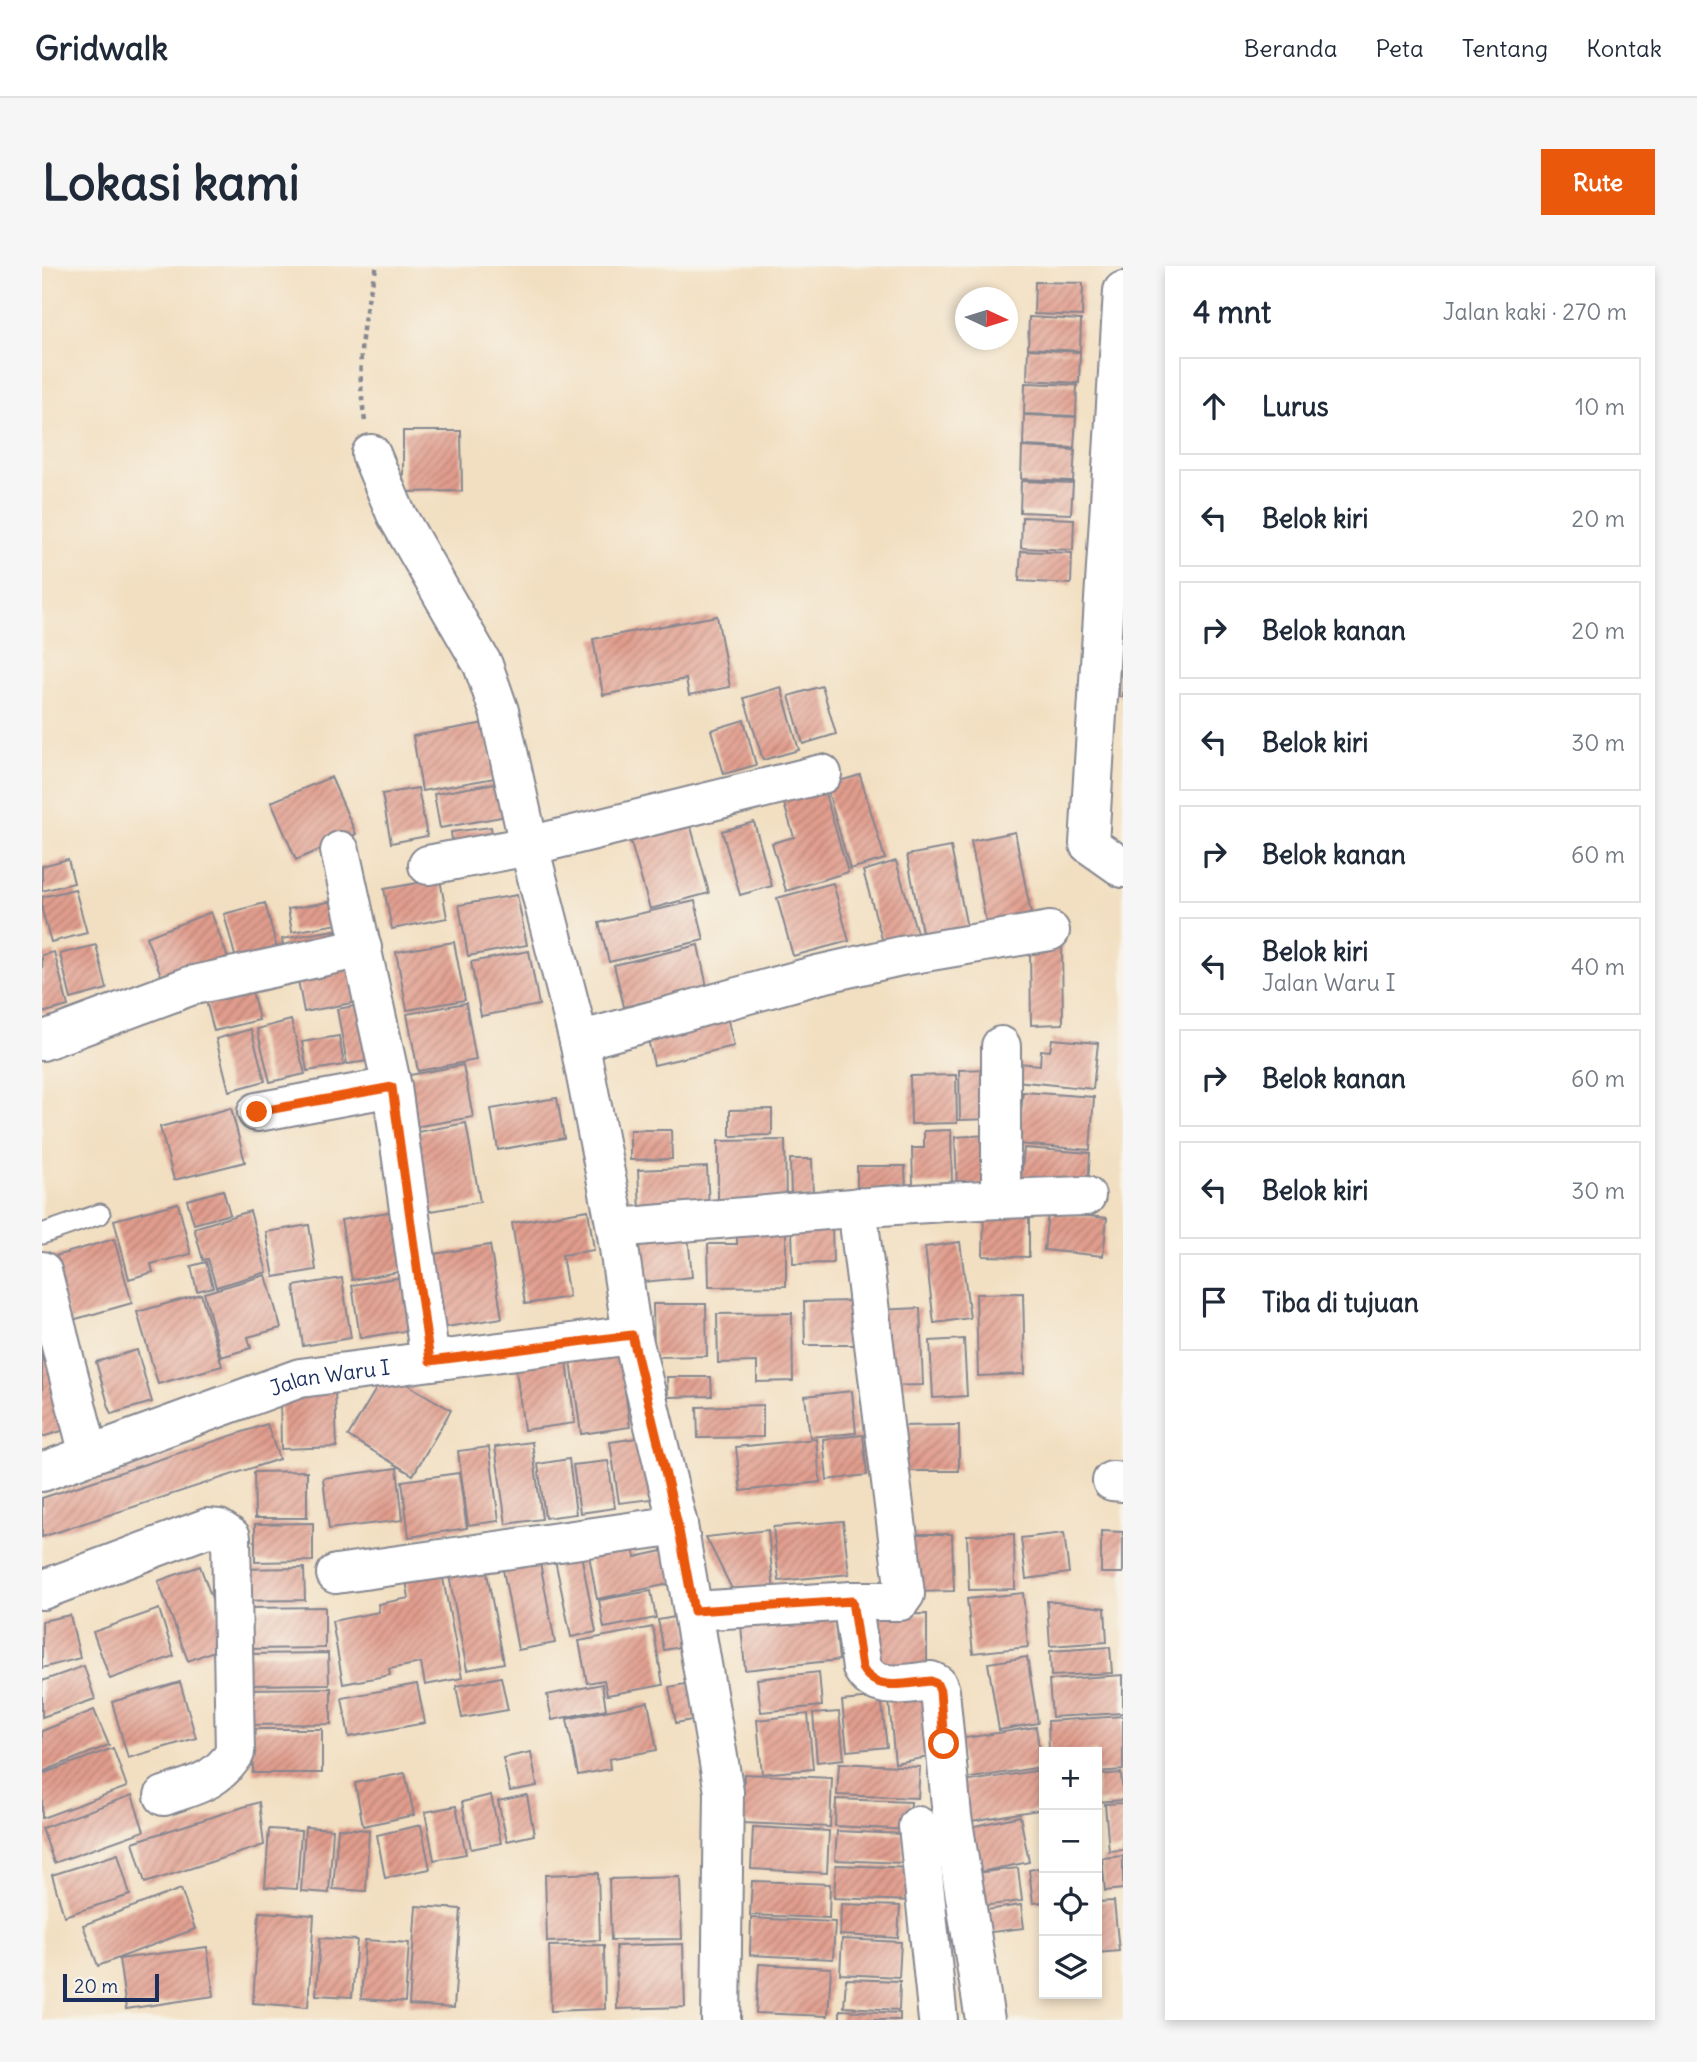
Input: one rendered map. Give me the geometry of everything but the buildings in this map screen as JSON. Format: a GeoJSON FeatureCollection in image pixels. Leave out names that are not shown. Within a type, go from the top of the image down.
{"type":"FeatureCollection","features":[{"type":"Feature","properties":{"kind":"street"},"geometry":{"type":"LineString","coordinates":[[1123,290],[1112,616],[1089,844],[1123,867]]}},
{"type":"Feature","properties":{"kind":"street"},"geometry":{"type":"LineString","coordinates":[[371,453],[396,514],[483,665],[499,711],[529,846],[579,1041],[616,1228],[632,1335],[678,1525],[724,1792],[720,2020]]}},
{"type":"Feature","properties":{"kind":"street"},"geometry":{"type":"LineString","coordinates":[[428,865],[529,846],[822,774]]}},
{"type":"Feature","properties":{"kind":"street"},"geometry":{"type":"LineString","coordinates":[[340,851],[392,1087],[430,1361]]}},
{"type":"Feature","properties":{"kind":"street"},"geometry":{"type":"LineString","coordinates":[[579,1041],[817,975],[901,957],[1050,931]]}},
{"type":"Feature","properties":{"kind":"street"},"geometry":{"type":"LineString","coordinates":[[42,1041],[190,986],[362,948]]}},
{"type":"Feature","properties":{"kind":"street"},"geometry":{"type":"LineString","coordinates":[[1001,1046],[1001,1198]]}},
{"type":"Feature","properties":{"kind":"street"},"geometry":{"type":"LineString","coordinates":[[257,1112],[392,1087]]}},
{"type":"Feature","properties":{"kind":"street"},"geometry":{"type":"LineString","coordinates":[[616,1228],[857,1207],[1086,1196]]}},
{"type":"Feature","properties":{"kind":"street"},"geometry":{"type":"LineString","coordinates":[[694,1611],[852,1601],[900,1601],[905,1594],[857,1207]]}},
{"type":"Feature","properties":{"kind":"street"},"geometry":{"type":"LineString","coordinates":[[42,1271],[89,1455]]}},
{"type":"Feature","properties":{"kind":"street","name":"Jalan Waru I"},"geometry":{"type":"LineString","coordinates":[[42,1472],[300,1378],[632,1335]]}},
{"type":"Feature","properties":{"kind":"street"},"geometry":{"type":"LineString","coordinates":[[336,1574],[678,1525]]}},
{"type":"Feature","properties":{"kind":"street"},"geometry":{"type":"LineString","coordinates":[[42,1590],[207,1528],[219,1529],[231,1537],[235,1753],[224,1769],[211,1779],[164,1796]]}},
{"type":"Feature","properties":{"kind":"street"},"geometry":{"type":"LineString","coordinates":[[852,1601],[862,1668],[867,1677],[878,1684],[931,1681],[937,1684],[940,1691],[952,1816],[985,2020]]}},
{"type":"Feature","properties":{"kind":"street"},"geometry":{"type":"LineString","coordinates":[[918,1826],[938,2020]]}},
{"type":"Feature","properties":{"kind":"lane"},"geometry":{"type":"LineString","coordinates":[[42,1234],[100,1214]]}},
{"type":"Feature","properties":{"kind":"path"},"geometry":{"type":"LineString","coordinates":[[371,453],[361,395],[360,353],[377,266]]}},
{"type":"Feature","properties":{"kind":"route"},"geometry":{"type":"LineString","coordinates":[[257,1112],[392,1087],[430,1361],[632,1335],[678,1525],[694,1611],[852,1601],[862,1668],[867,1677],[878,1684],[931,1681],[937,1684],[940,1691],[944,1744]]}}]}
